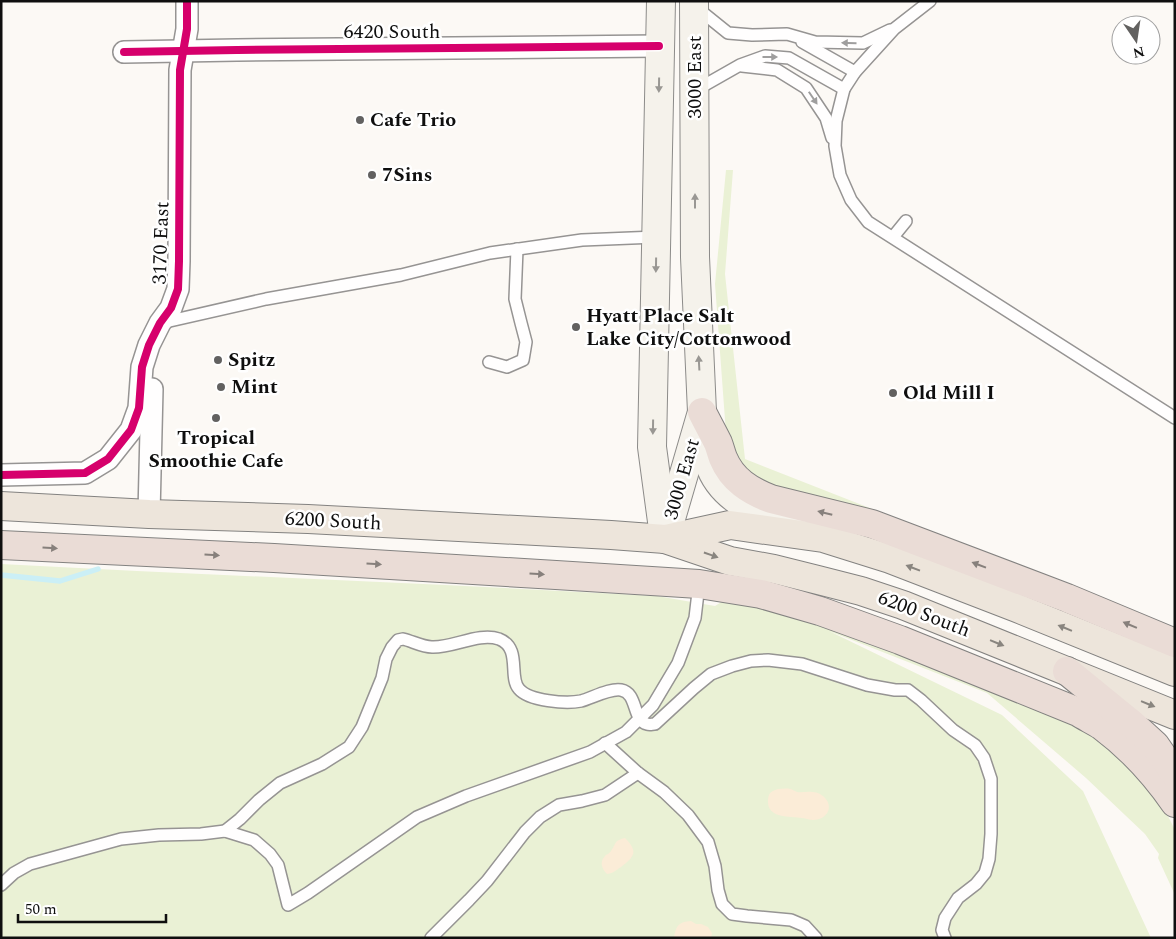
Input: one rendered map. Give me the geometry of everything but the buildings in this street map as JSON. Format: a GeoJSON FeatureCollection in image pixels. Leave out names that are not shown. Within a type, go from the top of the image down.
{"type":"FeatureCollection","features":[{"type":"Feature","properties":{"kind":"highway"},"geometry":{"type":"LineString","coordinates":[[702,412],[729,470],[737,480],[759,495],[872,524],[1067,598],[1175,643]]}},
{"type":"Feature","properties":{"kind":"highway"},"geometry":{"type":"LineString","coordinates":[[1,544],[274,558],[699,584],[761,594],[820,611],[900,640],[1078,712],[1101,726],[1121,742],[1163,785],[1175,803]]}},
{"type":"Feature","properties":{"kind":"highway"},"geometry":{"type":"LineString","coordinates":[[1068,670],[1155,745],[1175,774]]}},
{"type":"Feature","properties":{"kind":"main road","name":"3000 East"},"geometry":{"type":"LineString","coordinates":[[661,1],[652,447],[665,539]]}},
{"type":"Feature","properties":{"kind":"main road","name":"3000 East"},"geometry":{"type":"LineString","coordinates":[[665,539],[702,412],[695,257],[694,3]]}},
{"type":"Feature","properties":{"kind":"main road"},"geometry":{"type":"LineString","coordinates":[[702,412],[709,465],[716,479],[726,491],[750,508],[822,538]]}},
{"type":"Feature","properties":{"kind":"main road","name":"6200 South"},"geometry":{"type":"LineString","coordinates":[[1,506],[149,514],[308,519],[665,539],[730,562],[774,569],[861,591],[903,605],[1068,670],[1175,715]]}},
{"type":"Feature","properties":{"kind":"main road","name":"6200 South"},"geometry":{"type":"LineString","coordinates":[[665,539],[730,525],[822,538],[890,559],[933,575],[1175,672]]}},
{"type":"Feature","properties":{"kind":"street","name":"3170 East"},"geometry":{"type":"LineString","coordinates":[[1,474],[85,473],[108,459],[131,430],[138,408],[142,367],[149,345],[160,323],[171,308],[178,289],[180,70],[187,29],[187,1]]}},
{"type":"Feature","properties":{"kind":"street","name":"6420 South"},"geometry":{"type":"LineString","coordinates":[[124,52],[659,46]]}},
{"type":"Feature","properties":{"kind":"street"},"geometry":{"type":"LineString","coordinates":[[149,345],[152,389],[149,514]]}},
{"type":"Feature","properties":{"kind":"lane"},"geometry":{"type":"LineString","coordinates":[[694,3],[728,33],[752,36],[787,34],[816,42],[863,43],[894,28],[930,1]]}},
{"type":"Feature","properties":{"kind":"lane"},"geometry":{"type":"LineString","coordinates":[[835,146],[836,121],[844,89],[855,72],[894,28]]}},
{"type":"Feature","properties":{"kind":"lane"},"geometry":{"type":"LineString","coordinates":[[787,34],[855,72]]}},
{"type":"Feature","properties":{"kind":"lane"},"geometry":{"type":"LineString","coordinates":[[695,91],[740,65],[765,56],[789,58],[844,89]]}},
{"type":"Feature","properties":{"kind":"lane"},"geometry":{"type":"LineString","coordinates":[[740,65],[777,70],[806,88],[826,118],[835,146],[840,175],[851,200],[868,222],[1175,418]]}},
{"type":"Feature","properties":{"kind":"lane"},"geometry":{"type":"LineString","coordinates":[[893,238],[906,221]]}},
{"type":"Feature","properties":{"kind":"lane"},"geometry":{"type":"LineString","coordinates":[[160,323],[266,299],[401,276],[490,253],[582,240],[656,237]]}},
{"type":"Feature","properties":{"kind":"lane"},"geometry":{"type":"LineString","coordinates":[[489,362],[507,367],[523,360],[526,342],[515,299],[517,249]]}},
{"type":"Feature","properties":{"kind":"lane"},"geometry":{"type":"LineString","coordinates":[[1,885],[14,873],[30,864],[121,839],[225,831],[254,840],[270,854],[278,865],[288,904],[308,894],[417,817],[466,796],[590,752],[626,732],[653,705],[678,663],[695,618],[699,584]]}},
{"type":"Feature","properties":{"kind":"lane"},"geometry":{"type":"LineString","coordinates":[[225,831],[280,784],[322,764],[349,747],[362,727],[382,678],[386,659],[398,640],[402,639],[431,647],[487,637],[498,639],[507,644],[511,652],[514,659],[515,680],[518,688],[525,695],[564,702],[579,701],[611,690],[621,690],[628,694],[634,702],[640,719],[646,724],[655,724],[711,674],[751,661],[768,660],[802,664],[867,685],[895,690],[908,690],[953,730],[975,745],[984,758],[991,779],[989,859],[985,873],[976,884],[958,898],[945,918],[942,930],[945,938]]}},
{"type":"Feature","properties":{"kind":"lane"},"geometry":{"type":"LineString","coordinates":[[605,743],[638,773],[664,792],[688,815],[708,842],[715,866],[722,904],[732,914],[791,920],[805,926],[816,938]]}},
{"type":"Feature","properties":{"kind":"lane"},"geometry":{"type":"LineString","coordinates":[[431,938],[487,881],[525,832],[540,817],[559,805],[606,795],[638,773]]}},
{"type":"Feature","properties":{"kind":"green space"},"geometry":{"type":"Polygon","coordinates":[[[726,170],[733,170],[725,274],[745,459],[1175,628],[1175,636],[755,482],[727,447],[715,284],[726,170]]]}},
{"type":"Feature","properties":{"kind":"green space"},"geometry":{"type":"Polygon","coordinates":[[[1,564],[657,596],[715,606],[723,601],[790,612],[1066,717],[1108,745],[1160,800],[1175,830],[1175,895],[1158,858],[1159,854],[1145,834],[1086,778],[987,693],[829,631],[1002,715],[1083,791],[1151,938],[1,938],[1,564]]]}},
{"type":"Feature","properties":{"kind":"sand"},"geometry":{"type":"Polygon","coordinates":[[[778,789],[792,789],[797,792],[820,794],[827,801],[829,810],[823,817],[813,820],[776,814],[771,811],[768,799],[771,792],[778,789]]]}},
{"type":"Feature","properties":{"kind":"sand"},"geometry":{"type":"Polygon","coordinates":[[[625,838],[632,847],[632,857],[621,867],[607,874],[602,865],[603,858],[610,852],[617,841],[625,838]]]}},
{"type":"Feature","properties":{"kind":"sand"},"geometry":{"type":"Polygon","coordinates":[[[691,921],[708,927],[712,933],[711,938],[674,938],[679,925],[691,921]]]}},
{"type":"Feature","properties":{"kind":"waterway"},"geometry":{"type":"LineString","coordinates":[[1,575],[60,581],[98,569]]}},
{"type":"Feature","properties":{"kind":"cycle path"},"geometry":{"type":"LineString","coordinates":[[1,475],[85,473],[108,459],[131,430],[139,408],[142,367],[149,345],[160,323],[171,308],[178,289],[180,70],[187,29],[187,1]]}},
{"type":"Feature","properties":{"kind":"cycle path"},"geometry":{"type":"LineString","coordinates":[[124,52],[659,46]]}},
{"type":"Feature","properties":{"kind":"place","name":"Cafe Trio"},"geometry":{"type":"Point","coordinates":[360,120]}},
{"type":"Feature","properties":{"kind":"place","name":"7Sins"},"geometry":{"type":"Point","coordinates":[372,175]}},
{"type":"Feature","properties":{"kind":"place","name":"Hyatt Place Salt Lake City/Cottonwood"},"geometry":{"type":"Point","coordinates":[576,327]}},
{"type":"Feature","properties":{"kind":"place","name":"Spitz"},"geometry":{"type":"Point","coordinates":[218,360]}},
{"type":"Feature","properties":{"kind":"place","name":"Mint"},"geometry":{"type":"Point","coordinates":[221,387]}},
{"type":"Feature","properties":{"kind":"place","name":"Old Mill I"},"geometry":{"type":"Point","coordinates":[893,393]}},
{"type":"Feature","properties":{"kind":"place","name":"Tropical Smoothie Cafe"},"geometry":{"type":"Point","coordinates":[216,418]}}]}
